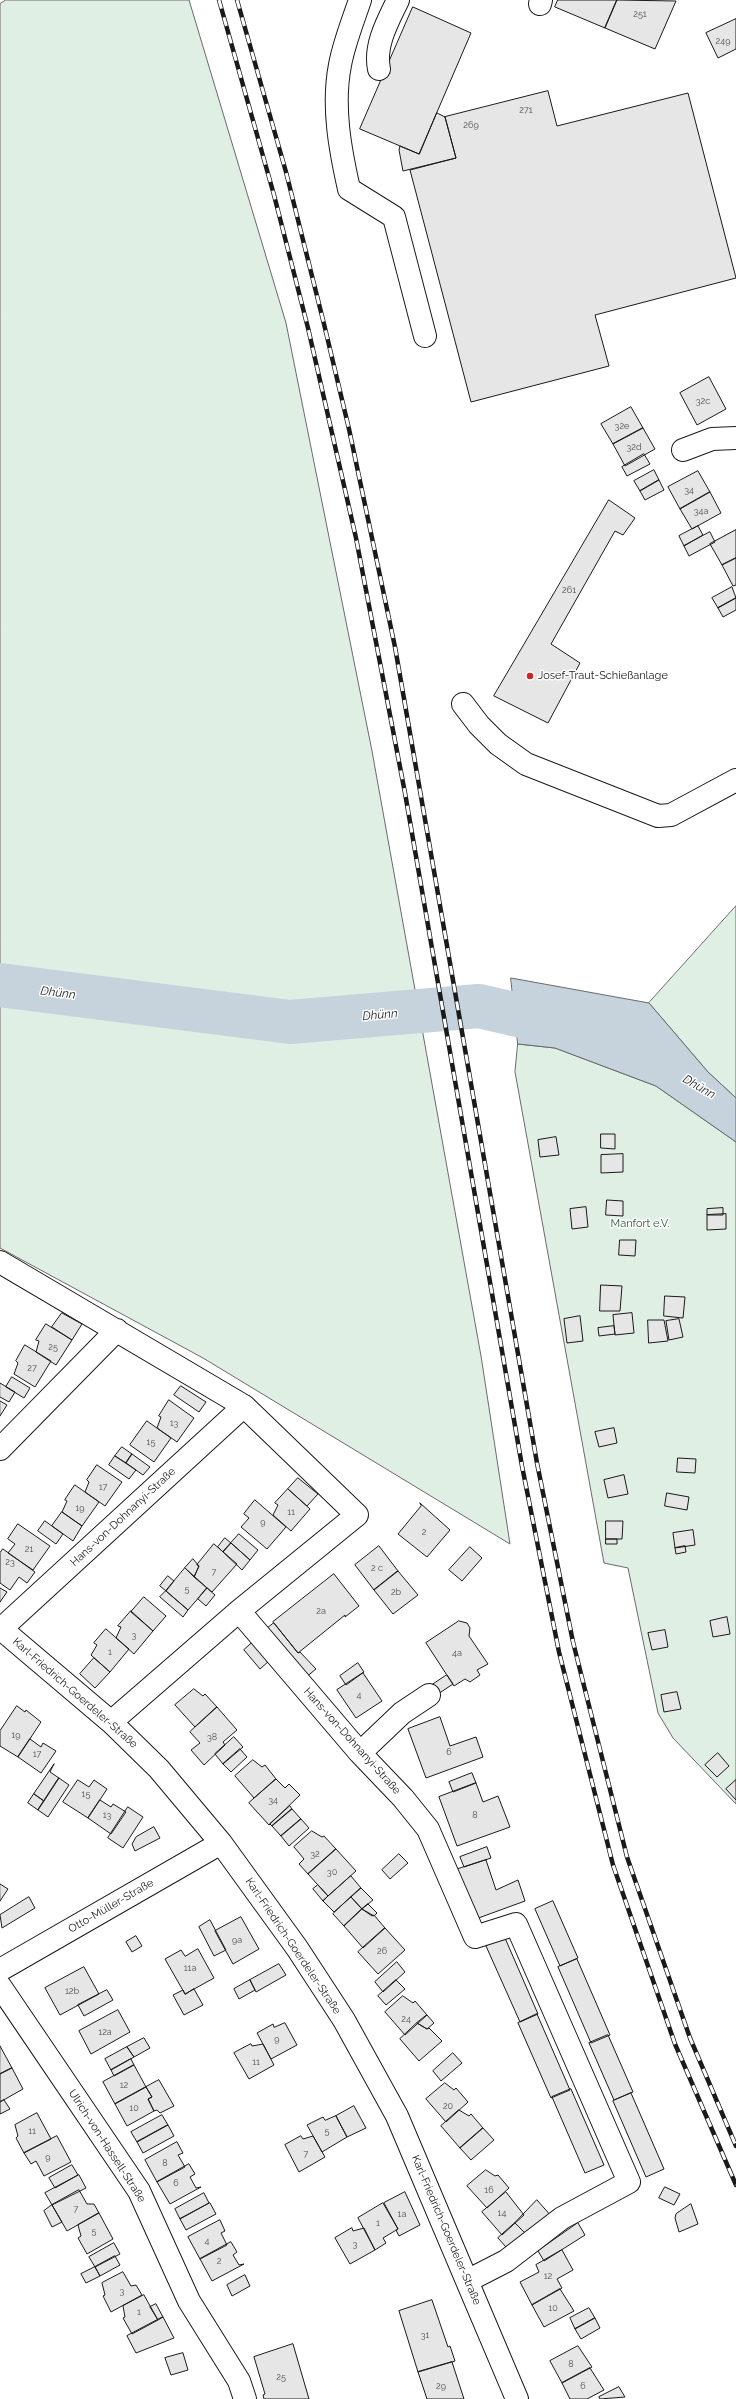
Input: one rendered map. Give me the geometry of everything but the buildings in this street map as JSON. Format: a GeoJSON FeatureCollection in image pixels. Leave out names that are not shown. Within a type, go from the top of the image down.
{"type":"FeatureCollection","features":[{"type":"Feature","properties":{"kind":"street"},"geometry":{"type":"LineString","coordinates":[[360,0],[340,64],[336,90],[336,111],[342,160],[349,189],[394,217],[425,336]]}},
{"type":"Feature","properties":{"kind":"street"},"geometry":{"type":"LineString","coordinates":[[379,69],[377,60],[379,45],[398,0]]}},
{"type":"Feature","properties":{"kind":"street"},"geometry":{"type":"LineString","coordinates":[[683,450],[712,439],[736,438]]}},
{"type":"Feature","properties":{"kind":"street"},"geometry":{"type":"LineString","coordinates":[[463,704],[479,725],[498,744],[526,764],[658,816],[671,815],[736,780]]}},
{"type":"Feature","properties":{"kind":"street"},"geometry":{"type":"LineString","coordinates":[[0,1262],[244,1406],[357,1515],[239,1611],[111,1722]]}},
{"type":"Feature","properties":{"kind":"street"},"geometry":{"type":"LineString","coordinates":[[0,1449],[117,1330]]}},
{"type":"Feature","properties":{"kind":"street","name":"Hans-von-Dohnanyi-Straße"},"geometry":{"type":"LineString","coordinates":[[1,1628],[244,1406]]}},
{"type":"Feature","properties":{"kind":"street","name":"Hans-von-Dohnanyi-Straße"},"geometry":{"type":"LineString","coordinates":[[239,1611],[360,1753],[403,1798],[428,1830],[475,1937],[516,1924],[629,2182],[562,2218],[506,2260],[468,2280]]}},
{"type":"Feature","properties":{"kind":"street","name":"Karl-Friedrich-Goerdeler-Straße"},"geometry":{"type":"LineString","coordinates":[[1,1628],[111,1722],[159,1769],[221,1843],[297,1948],[344,2020],[397,2116],[518,2399]]}},
{"type":"Feature","properties":{"kind":"street"},"geometry":{"type":"LineString","coordinates":[[360,1753],[402,1713],[429,1695]]}},
{"type":"Feature","properties":{"kind":"street","name":"Otto-Müller-Straße"},"geometry":{"type":"LineString","coordinates":[[0,1970],[221,1843]]}},
{"type":"Feature","properties":{"kind":"street","name":"Ulrich-von-Hassell-Straße"},"geometry":{"type":"LineString","coordinates":[[0,1986],[139,2191],[190,2301],[239,2381],[244,2399]]}},
{"type":"Feature","properties":{"kind":"green space"},"geometry":{"type":"Polygon","coordinates":[[[6,0],[189,0],[286,323],[372,751],[481,1356],[510,1544],[203,1358],[0,1248],[0,4],[6,0]]]}},
{"type":"Feature","properties":{"kind":"green space"},"geometry":{"type":"Polygon","coordinates":[[[736,906],[736,1098],[708,1072],[649,1003],[736,906]]]}},
{"type":"Feature","properties":{"kind":"green space","name":"Manfort e.V."},"geometry":{"type":"Polygon","coordinates":[[[518,1044],[555,1048],[656,1086],[736,1142],[736,1804],[673,1738],[658,1713],[628,1568],[604,1563],[515,1072],[518,1044]]]}},
{"type":"Feature","properties":{"kind":"water"},"geometry":{"type":"Polygon","coordinates":[[[511,978],[649,1003],[708,1072],[736,1098],[736,1142],[656,1086],[555,1048],[518,1044],[511,978]]]}},
{"type":"Feature","properties":{"kind":"waterway","name":"Dhünn"},"geometry":{"type":"LineString","coordinates":[[0,985],[290,1022],[479,1006],[574,1028]]}},
{"type":"Feature","properties":{"kind":"railway"},"geometry":{"type":"LineString","coordinates":[[219,0],[274,195],[308,328],[356,538],[405,793],[522,1466],[559,1652],[613,1865],[675,2044],[736,2185]]}},
{"type":"Feature","properties":{"kind":"railway"},"geometry":{"type":"LineString","coordinates":[[237,0],[286,172],[324,324],[349,429],[395,647],[537,1463],[573,1642],[627,1857],[690,2038],[736,2146]]}},
{"type":"Feature","properties":{"kind":"place","name":"Josef-Traut-Schießanlage"},"geometry":{"type":"Point","coordinates":[530,676]}}]}
